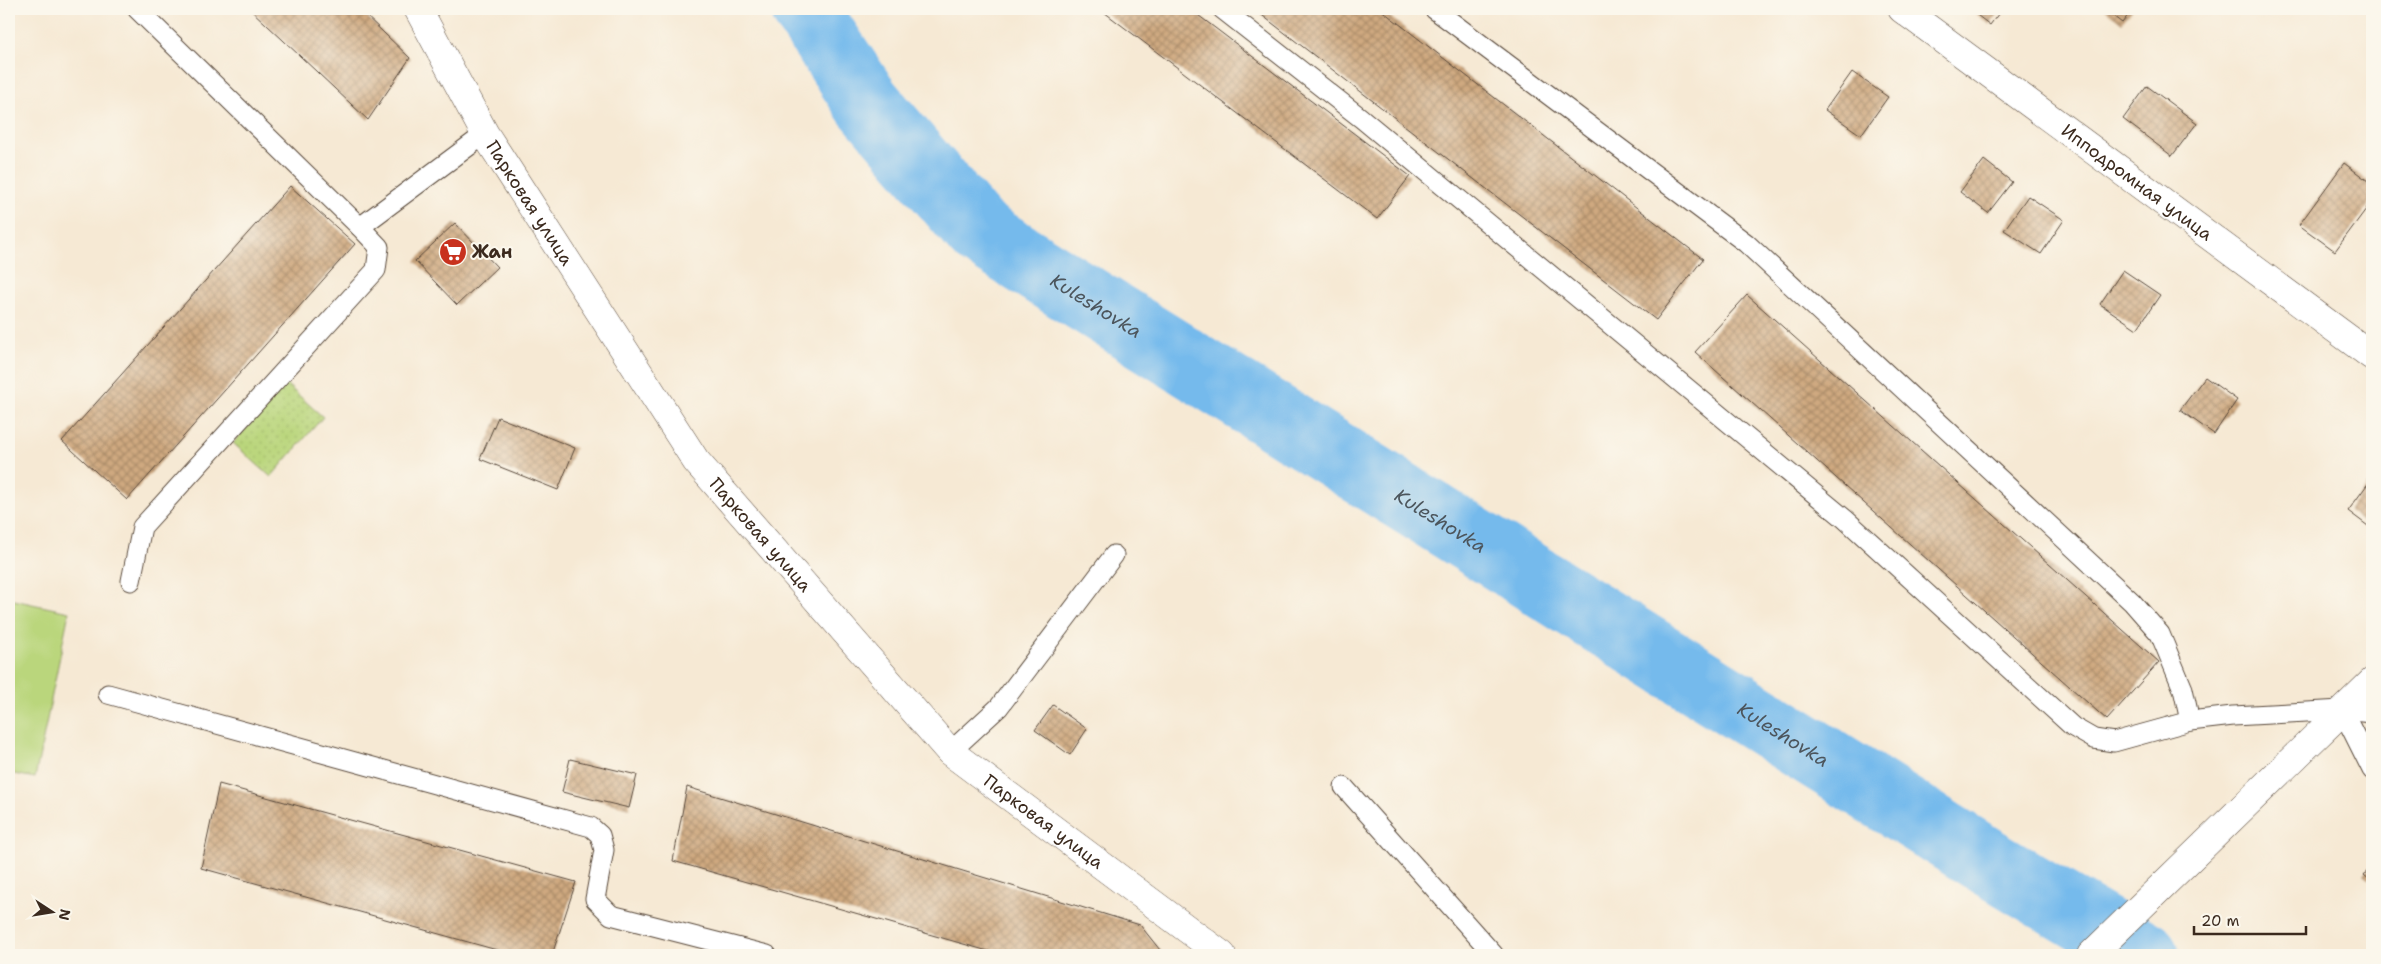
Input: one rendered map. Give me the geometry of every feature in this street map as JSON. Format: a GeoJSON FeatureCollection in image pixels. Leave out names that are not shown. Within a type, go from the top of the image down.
{"type":"FeatureCollection","features":[{"type":"Feature","properties":{"kind":"street","name":"Парковая улица"},"geometry":{"type":"LineString","coordinates":[[418,9],[485,134],[696,461],[950,752],[1222,955]]}},
{"type":"Feature","properties":{"kind":"street"},"geometry":{"type":"LineString","coordinates":[[435,41],[441,9]]}},
{"type":"Feature","properties":{"kind":"street","name":"Ипподромная улица"},"geometry":{"type":"LineString","coordinates":[[1902,9],[2372,356]]}},
{"type":"Feature","properties":{"kind":"street"},"geometry":{"type":"LineString","coordinates":[[2091,955],[2372,682]]}},
{"type":"Feature","properties":{"kind":"lane"},"geometry":{"type":"LineString","coordinates":[[130,581],[142,527],[376,270],[379,247],[137,9]]}},
{"type":"Feature","properties":{"kind":"lane"},"geometry":{"type":"LineString","coordinates":[[1222,9],[1369,124],[1845,519],[2073,727],[2094,739],[2114,742],[2190,722],[2233,716],[2342,710],[2372,713]]}},
{"type":"Feature","properties":{"kind":"lane"},"geometry":{"type":"LineString","coordinates":[[1434,9],[1746,244],[2132,602],[2160,634],[2183,689],[2190,722]]}},
{"type":"Feature","properties":{"kind":"lane"},"geometry":{"type":"LineString","coordinates":[[360,227],[485,134]]}},
{"type":"Feature","properties":{"kind":"lane"},"geometry":{"type":"LineString","coordinates":[[950,752],[999,708],[1114,555]]}},
{"type":"Feature","properties":{"kind":"lane"},"geometry":{"type":"LineString","coordinates":[[108,694],[591,827],[600,835],[604,850],[595,899],[611,915],[767,955]]}},
{"type":"Feature","properties":{"kind":"lane"},"geometry":{"type":"LineString","coordinates":[[2342,710],[2372,770]]}},
{"type":"Feature","properties":{"kind":"lane"},"geometry":{"type":"LineString","coordinates":[[1344,787],[1494,955]]}},
{"type":"Feature","properties":{"kind":"green space"},"geometry":{"type":"Polygon","coordinates":[[[286,384],[323,417],[271,477],[233,443],[286,384]]]}},
{"type":"Feature","properties":{"kind":"green space"},"geometry":{"type":"Polygon","coordinates":[[[9,599],[69,612],[35,778],[9,773],[9,599]]]}},
{"type":"Feature","properties":{"kind":"building"},"geometry":{"type":"Polygon","coordinates":[[[250,9],[359,9],[410,58],[368,120],[250,9]]]}},
{"type":"Feature","properties":{"kind":"building"},"geometry":{"type":"Polygon","coordinates":[[[1100,9],[1190,9],[1410,176],[1377,219],[1100,9]]]}},
{"type":"Feature","properties":{"kind":"building"},"geometry":{"type":"Polygon","coordinates":[[[1254,9],[1380,9],[1703,259],[1656,320],[1254,9]]]}},
{"type":"Feature","properties":{"kind":"building"},"geometry":{"type":"Polygon","coordinates":[[[1969,9],[2002,9],[1990,25],[1969,9]]]}},
{"type":"Feature","properties":{"kind":"building"},"geometry":{"type":"Polygon","coordinates":[[[2104,9],[2133,9],[2122,23],[2104,9]]]}},
{"type":"Feature","properties":{"kind":"building"},"geometry":{"type":"Polygon","coordinates":[[[1852,72],[1888,97],[1861,135],[1825,110],[1852,72]]]}},
{"type":"Feature","properties":{"kind":"building"},"geometry":{"type":"Polygon","coordinates":[[[2147,86],[2197,123],[2172,156],[2123,119],[2147,86]]]}},
{"type":"Feature","properties":{"kind":"building"},"geometry":{"type":"Polygon","coordinates":[[[1984,160],[2012,182],[1988,213],[1960,192],[1984,160]]]}},
{"type":"Feature","properties":{"kind":"building"},"geometry":{"type":"Polygon","coordinates":[[[2344,163],[2372,184],[2372,201],[2335,251],[2299,225],[2344,163]]]}},
{"type":"Feature","properties":{"kind":"building"},"geometry":{"type":"Polygon","coordinates":[[[290,186],[355,244],[127,500],[62,441],[290,186]]]}},
{"type":"Feature","properties":{"kind":"building"},"geometry":{"type":"Polygon","coordinates":[[[2028,196],[2064,220],[2041,254],[2004,230],[2028,196]]]}},
{"type":"Feature","properties":{"kind":"building"},"geometry":{"type":"Polygon","coordinates":[[[455,223],[497,267],[457,305],[415,261],[455,223]]]}},
{"type":"Feature","properties":{"kind":"building"},"geometry":{"type":"Polygon","coordinates":[[[2123,270],[2160,295],[2137,329],[2100,304],[2123,270]]]}},
{"type":"Feature","properties":{"kind":"building"},"geometry":{"type":"Polygon","coordinates":[[[1747,295],[2159,662],[2107,720],[1695,352],[1747,295]]]}},
{"type":"Feature","properties":{"kind":"building"},"geometry":{"type":"Polygon","coordinates":[[[2205,377],[2237,400],[2214,434],[2180,410],[2205,377]]]}},
{"type":"Feature","properties":{"kind":"building"},"geometry":{"type":"Polygon","coordinates":[[[498,417],[575,448],[558,490],[480,459],[498,417]]]}},
{"type":"Feature","properties":{"kind":"building"},"geometry":{"type":"Polygon","coordinates":[[[2372,478],[2372,529],[2348,511],[2372,478]]]}},
{"type":"Feature","properties":{"kind":"building"},"geometry":{"type":"Polygon","coordinates":[[[1053,705],[1087,729],[1070,755],[1035,730],[1053,705]]]}},
{"type":"Feature","properties":{"kind":"building"},"geometry":{"type":"Polygon","coordinates":[[[570,759],[637,775],[629,808],[562,792],[570,759]]]}},
{"type":"Feature","properties":{"kind":"building"},"geometry":{"type":"Polygon","coordinates":[[[219,784],[576,882],[552,955],[515,955],[201,868],[219,784]]]}},
{"type":"Feature","properties":{"kind":"building"},"geometry":{"type":"Polygon","coordinates":[[[687,787],[1140,925],[1164,955],[1002,955],[673,861],[687,787]]]}},
{"type":"Feature","properties":{"kind":"building"},"geometry":{"type":"Polygon","coordinates":[[[2372,865],[2372,882],[2364,875],[2372,865]]]}},
{"type":"Feature","properties":{"kind":"waterway","name":"Kuleshovka"},"geometry":{"type":"LineString","coordinates":[[805,9],[867,102],[977,231],[1980,857],[2145,955]]}},
{"type":"Feature","properties":{"kind":"place","name":"Жан"},"geometry":{"type":"Point","coordinates":[453,252]}}]}
